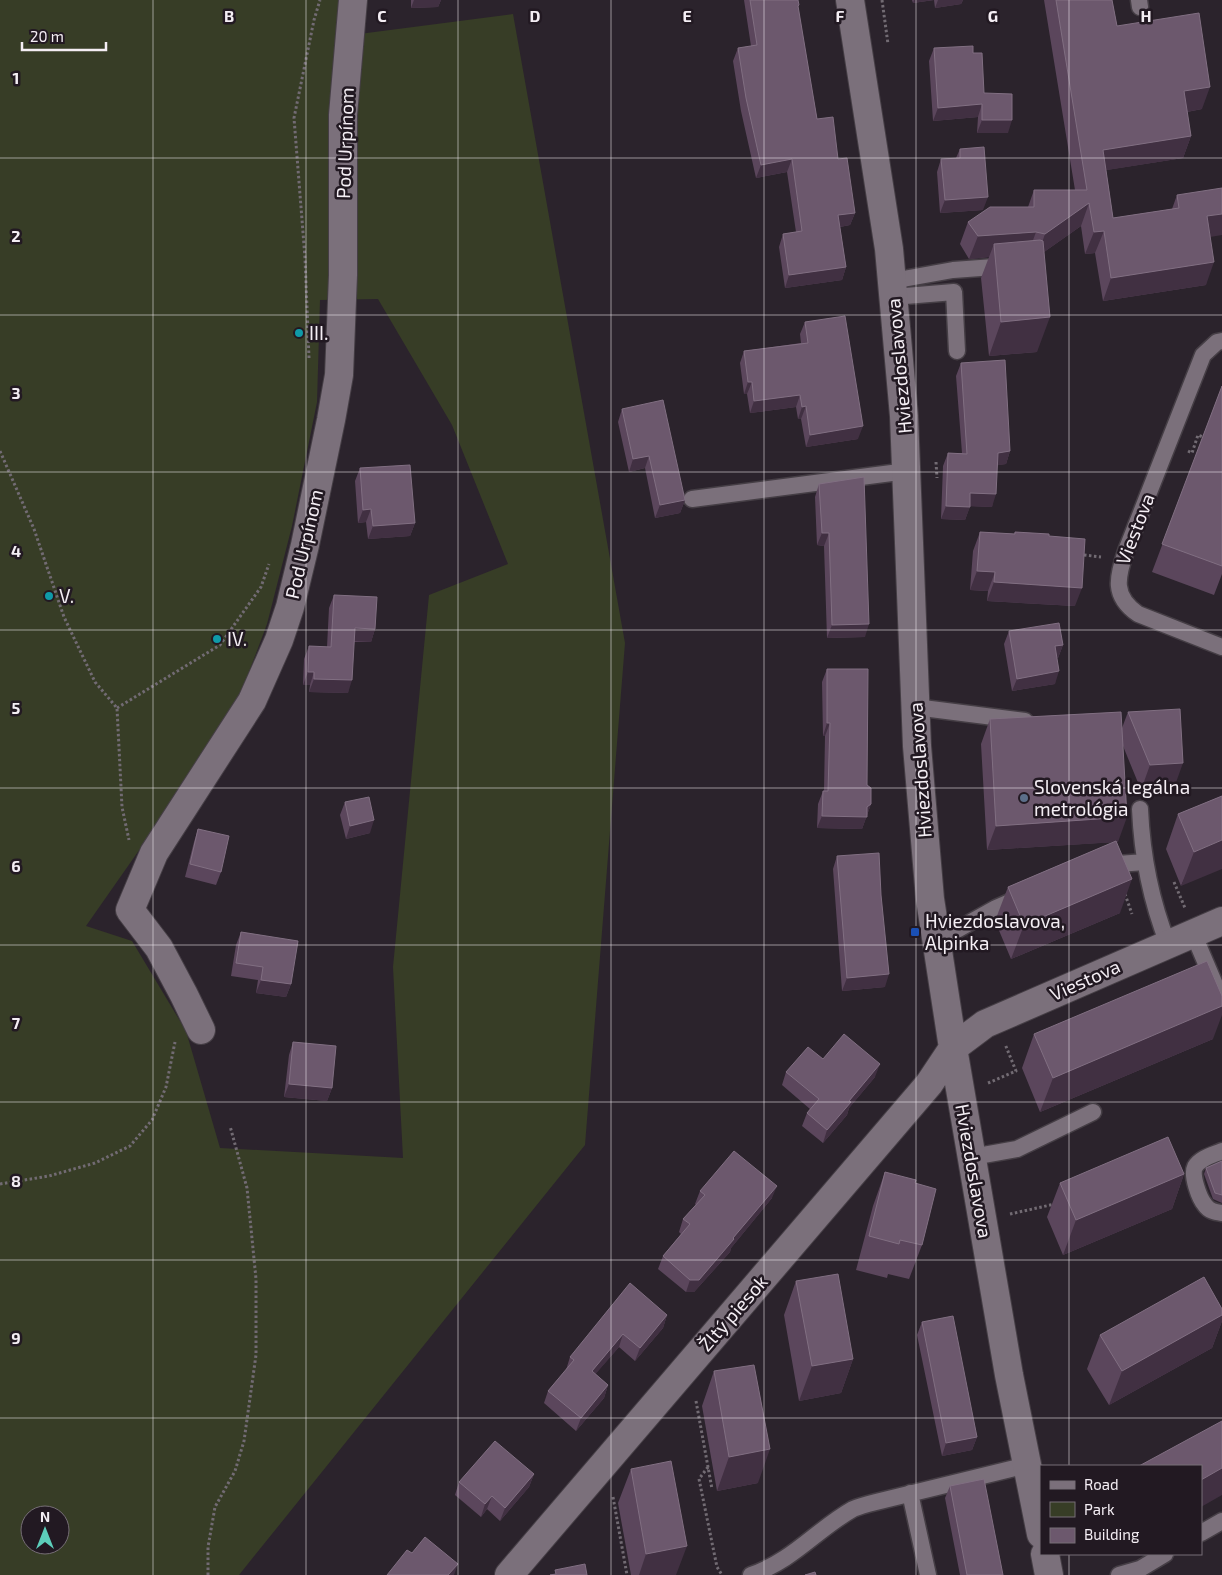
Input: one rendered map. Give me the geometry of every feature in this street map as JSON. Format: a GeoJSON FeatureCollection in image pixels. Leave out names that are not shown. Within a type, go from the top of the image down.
{"type":"FeatureCollection","features":[{"type":"Feature","properties":{"kind":"street","name":"Pod Urpínom"},"geometry":{"type":"LineString","coordinates":[[201,1030],[159,948],[130,910],[154,853],[252,701],[290,607],[306,545],[332,420],[339,375],[343,275],[343,115],[353,0]]}},
{"type":"Feature","properties":{"kind":"street","name":"Hviezdoslavova"},"geometry":{"type":"LineString","coordinates":[[850,0],[888,240],[907,470],[917,746],[930,899],[953,1048],[1009,1375],[1040,1529]]}},
{"type":"Feature","properties":{"kind":"street","name":"Viestova"},"geometry":{"type":"LineString","coordinates":[[953,1048],[986,1024],[1168,944],[1189,921],[1222,921]]}},
{"type":"Feature","properties":{"kind":"street","name":"Žltý piesok"},"geometry":{"type":"LineString","coordinates":[[509,1575],[930,1084],[953,1048]]}},
{"type":"Feature","properties":{"kind":"street"},"geometry":{"type":"LineString","coordinates":[[1045,1555],[1049,1575]]}},
{"type":"Feature","properties":{"kind":"lane"},"geometry":{"type":"LineString","coordinates":[[892,289],[953,270],[1019,265]]}},
{"type":"Feature","properties":{"kind":"lane"},"geometry":{"type":"LineString","coordinates":[[892,289],[954,292],[957,351]]}},
{"type":"Feature","properties":{"kind":"lane","name":"Viestova"},"geometry":{"type":"LineString","coordinates":[[1222,341],[1217,342],[1203,355],[1126,551],[1119,572],[1118,585],[1122,597],[1129,608],[1138,614],[1222,647]]}},
{"type":"Feature","properties":{"kind":"lane"},"geometry":{"type":"LineString","coordinates":[[692,499],[907,470]]}},
{"type":"Feature","properties":{"kind":"lane"},"geometry":{"type":"LineString","coordinates":[[915,707],[1044,724]]}},
{"type":"Feature","properties":{"kind":"lane"},"geometry":{"type":"LineString","coordinates":[[1140,809],[1141,840],[1156,913],[1168,944]]}},
{"type":"Feature","properties":{"kind":"lane"},"geometry":{"type":"LineString","coordinates":[[1087,870],[1096,866],[1146,862]]}},
{"type":"Feature","properties":{"kind":"lane"},"geometry":{"type":"LineString","coordinates":[[937,941],[996,908],[1032,893]]}},
{"type":"Feature","properties":{"kind":"lane"},"geometry":{"type":"LineString","coordinates":[[1189,921],[1222,1001]]}},
{"type":"Feature","properties":{"kind":"lane"},"geometry":{"type":"LineString","coordinates":[[972,1157],[1017,1149],[1094,1112]]}},
{"type":"Feature","properties":{"kind":"lane"},"geometry":{"type":"LineString","coordinates":[[1222,1151],[1202,1160],[1195,1168],[1193,1176],[1205,1205],[1213,1212],[1222,1213]]}},
{"type":"Feature","properties":{"kind":"lane"},"geometry":{"type":"LineString","coordinates":[[751,1575],[781,1562],[839,1518],[856,1508],[1027,1465]]}},
{"type":"Feature","properties":{"kind":"lane"},"geometry":{"type":"LineString","coordinates":[[910,1493],[928,1575]]}},
{"type":"Feature","properties":{"kind":"lane"},"geometry":{"type":"LineString","coordinates":[[1202,1532],[1222,1521]]}},
{"type":"Feature","properties":{"kind":"lane"},"geometry":{"type":"LineString","coordinates":[[1202,1532],[1222,1536]]}},
{"type":"Feature","properties":{"kind":"lane"},"geometry":{"type":"LineString","coordinates":[[1119,1575],[1140,1568],[1163,1555]]}},
{"type":"Feature","properties":{"kind":"path"},"geometry":{"type":"LineString","coordinates":[[309,360],[306,258],[294,118],[314,20],[320,0]]}},
{"type":"Feature","properties":{"kind":"path"},"geometry":{"type":"LineString","coordinates":[[0,451],[34,530],[64,617],[95,682],[117,708],[122,807],[134,864],[146,872]]}},
{"type":"Feature","properties":{"kind":"path"},"geometry":{"type":"LineString","coordinates":[[1084,555],[1109,558]]}},
{"type":"Feature","properties":{"kind":"path"},"geometry":{"type":"LineString","coordinates":[[117,708],[220,646],[261,587],[271,560]]}},
{"type":"Feature","properties":{"kind":"path"},"geometry":{"type":"LineString","coordinates":[[1113,864],[1135,922]]}},
{"type":"Feature","properties":{"kind":"path"},"geometry":{"type":"LineString","coordinates":[[1171,874],[1189,921]]}},
{"type":"Feature","properties":{"kind":"path"},"geometry":{"type":"LineString","coordinates":[[984,1085],[1016,1071],[1002,1038]]}},
{"type":"Feature","properties":{"kind":"path"},"geometry":{"type":"LineString","coordinates":[[0,1184],[49,1176],[95,1163],[130,1146],[152,1120],[166,1087],[175,1041]]}},
{"type":"Feature","properties":{"kind":"path"},"geometry":{"type":"LineString","coordinates":[[208,1575],[208,1547],[215,1507],[235,1471],[244,1441],[256,1355],[256,1279],[249,1203],[247,1188],[230,1126]]}},
{"type":"Feature","properties":{"kind":"path"},"geometry":{"type":"LineString","coordinates":[[982,1219],[1058,1203]]}},
{"type":"Feature","properties":{"kind":"path"},"geometry":{"type":"LineString","coordinates":[[695,1397],[712,1489]]}},
{"type":"Feature","properties":{"kind":"path"},"geometry":{"type":"LineString","coordinates":[[708,1466],[700,1479],[716,1567],[722,1575]]}},
{"type":"Feature","properties":{"kind":"path"},"geometry":{"type":"LineString","coordinates":[[612,1493],[627,1575]]}},
{"type":"Feature","properties":{"kind":"green space"},"geometry":{"type":"Polygon","coordinates":[[[0,0],[341,0],[336,37],[513,14],[625,643],[585,1145],[239,1575],[0,1575],[0,0]],[[378,299],[320,300],[317,402],[292,526],[267,624],[240,696],[156,826],[86,926],[132,941],[186,1031],[220,1148],[403,1158],[393,967],[429,595],[508,564],[452,425],[378,299]]]}},
{"type":"Feature","properties":{"kind":"building"},"geometry":{"type":"Polygon","coordinates":[[[750,0],[798,0],[817,119],[833,117],[838,159],[847,158],[855,213],[838,215],[846,267],[789,275],[783,234],[802,231],[792,159],[761,165],[746,98],[738,48],[757,45],[750,0]]]}},
{"type":"Feature","properties":{"kind":"building"},"geometry":{"type":"Polygon","coordinates":[[[1056,0],[1112,0],[1117,26],[1199,13],[1210,87],[1184,91],[1191,136],[1103,150],[1113,218],[1179,208],[1177,195],[1222,188],[1222,214],[1207,216],[1214,262],[1111,278],[1104,231],[1094,232],[1089,203],[1045,234],[1036,232],[978,236],[968,222],[990,207],[1034,207],[1034,190],[1087,190],[1056,0]]]}},
{"type":"Feature","properties":{"kind":"building"},"geometry":{"type":"Polygon","coordinates":[[[973,46],[973,53],[982,53],[984,93],[1012,94],[1012,120],[982,120],[982,104],[938,108],[934,48],[973,46]]]}},
{"type":"Feature","properties":{"kind":"building"},"geometry":{"type":"Polygon","coordinates":[[[984,147],[988,197],[945,200],[941,159],[960,158],[960,149],[984,147]]]}},
{"type":"Feature","properties":{"kind":"building"},"geometry":{"type":"Polygon","coordinates":[[[1043,241],[1050,317],[1001,322],[994,244],[1043,241]]]}},
{"type":"Feature","properties":{"kind":"building"},"geometry":{"type":"Polygon","coordinates":[[[845,316],[863,426],[810,435],[806,406],[802,407],[800,395],[754,401],[752,382],[748,382],[744,351],[808,343],[805,322],[845,316]]]}},
{"type":"Feature","properties":{"kind":"building"},"geometry":{"type":"Polygon","coordinates":[[[1005,360],[1010,451],[998,453],[996,494],[970,493],[970,507],[946,506],[948,453],[967,454],[961,363],[1005,360]]]}},
{"type":"Feature","properties":{"kind":"building"},"geometry":{"type":"Polygon","coordinates":[[[1222,386],[1222,566],[1162,544],[1222,386]]]}},
{"type":"Feature","properties":{"kind":"building"},"geometry":{"type":"Polygon","coordinates":[[[663,400],[685,500],[660,505],[649,456],[633,459],[622,409],[663,400]]]}},
{"type":"Feature","properties":{"kind":"building"},"geometry":{"type":"Polygon","coordinates":[[[410,465],[415,523],[373,526],[371,509],[363,510],[360,468],[410,465]]]}},
{"type":"Feature","properties":{"kind":"building"},"geometry":{"type":"Polygon","coordinates":[[[864,477],[869,624],[832,625],[829,533],[822,533],[819,484],[864,477]]]}},
{"type":"Feature","properties":{"kind":"building"},"geometry":{"type":"Polygon","coordinates":[[[980,532],[1049,534],[1049,536],[1085,539],[1082,588],[994,582],[995,572],[977,571],[980,532]]]}},
{"type":"Feature","properties":{"kind":"building"},"geometry":{"type":"Polygon","coordinates":[[[334,595],[377,597],[375,629],[355,628],[352,680],[314,679],[314,672],[308,672],[309,646],[331,647],[334,595]]]}},
{"type":"Feature","properties":{"kind":"building"},"geometry":{"type":"Polygon","coordinates":[[[1059,623],[1063,645],[1055,646],[1059,671],[1017,679],[1009,631],[1059,623]]]}},
{"type":"Feature","properties":{"kind":"building"},"geometry":{"type":"Polygon","coordinates":[[[827,669],[868,669],[867,785],[871,788],[871,804],[867,807],[867,817],[822,816],[823,791],[828,791],[830,723],[827,723],[827,669]]]}},
{"type":"Feature","properties":{"kind":"building"},"geometry":{"type":"Polygon","coordinates":[[[1180,709],[1183,763],[1150,765],[1128,712],[1180,709]]]}},
{"type":"Feature","properties":{"kind":"building"},"geometry":{"type":"Polygon","coordinates":[[[1121,712],[1127,817],[996,826],[990,719],[1121,712]]]}},
{"type":"Feature","properties":{"kind":"building"},"geometry":{"type":"Polygon","coordinates":[[[1222,796],[1222,840],[1194,852],[1178,814],[1222,796]]]}},
{"type":"Feature","properties":{"kind":"building"},"geometry":{"type":"Polygon","coordinates":[[[369,797],[374,820],[350,826],[345,802],[369,797]]]}},
{"type":"Feature","properties":{"kind":"building"},"geometry":{"type":"Polygon","coordinates":[[[198,829],[229,836],[221,872],[190,864],[198,829]]]}},
{"type":"Feature","properties":{"kind":"building"},"geometry":{"type":"Polygon","coordinates":[[[1116,841],[1132,879],[1024,925],[1008,887],[1116,841]]]}},
{"type":"Feature","properties":{"kind":"building"},"geometry":{"type":"Polygon","coordinates":[[[879,853],[889,974],[847,978],[837,856],[879,853]]]}},
{"type":"Feature","properties":{"kind":"building"},"geometry":{"type":"Polygon","coordinates":[[[241,932],[298,941],[291,984],[261,980],[263,967],[236,963],[241,932]]]}},
{"type":"Feature","properties":{"kind":"building"},"geometry":{"type":"Polygon","coordinates":[[[1207,961],[1222,996],[1222,1006],[1053,1078],[1034,1034],[1207,961]]]}},
{"type":"Feature","properties":{"kind":"building"},"geometry":{"type":"Polygon","coordinates":[[[844,1034],[880,1064],[827,1130],[807,1113],[819,1099],[786,1072],[808,1047],[823,1059],[844,1034]]]}},
{"type":"Feature","properties":{"kind":"building"},"geometry":{"type":"Polygon","coordinates":[[[293,1042],[336,1046],[332,1088],[289,1084],[293,1042]]]}},
{"type":"Feature","properties":{"kind":"building"},"geometry":{"type":"Polygon","coordinates":[[[1168,1137],[1184,1174],[1076,1220],[1060,1183],[1168,1137]]]}},
{"type":"Feature","properties":{"kind":"building"},"geometry":{"type":"Polygon","coordinates":[[[734,1151],[777,1186],[699,1280],[690,1280],[663,1256],[690,1224],[683,1219],[705,1195],[700,1191],[734,1151]]]}},
{"type":"Feature","properties":{"kind":"building"},"geometry":{"type":"Polygon","coordinates":[[[1222,1161],[1222,1195],[1215,1193],[1206,1168],[1222,1161]]]}},
{"type":"Feature","properties":{"kind":"building"},"geometry":{"type":"Polygon","coordinates":[[[885,1172],[916,1180],[915,1183],[936,1189],[922,1245],[900,1240],[899,1244],[869,1236],[885,1172]]]}},
{"type":"Feature","properties":{"kind":"building"},"geometry":{"type":"Polygon","coordinates":[[[838,1274],[853,1359],[812,1366],[796,1281],[838,1274]]]}},
{"type":"Feature","properties":{"kind":"building"},"geometry":{"type":"Polygon","coordinates":[[[1204,1277],[1222,1309],[1222,1315],[1122,1371],[1100,1335],[1204,1277]]]}},
{"type":"Feature","properties":{"kind":"building"},"geometry":{"type":"Polygon","coordinates":[[[630,1283],[667,1315],[640,1348],[623,1334],[592,1371],[608,1385],[581,1418],[548,1391],[574,1360],[570,1357],[630,1283]]]}},
{"type":"Feature","properties":{"kind":"building"},"geometry":{"type":"Polygon","coordinates":[[[953,1316],[977,1437],[946,1443],[922,1322],[953,1316]]]}},
{"type":"Feature","properties":{"kind":"building"},"geometry":{"type":"Polygon","coordinates":[[[754,1365],[770,1449],[729,1457],[714,1371],[754,1365]]]}},
{"type":"Feature","properties":{"kind":"building"},"geometry":{"type":"Polygon","coordinates":[[[1222,1421],[1222,1468],[1202,1479],[1202,1465],[1141,1465],[1222,1421]]]}},
{"type":"Feature","properties":{"kind":"building"},"geometry":{"type":"Polygon","coordinates":[[[495,1441],[534,1474],[505,1508],[492,1496],[485,1504],[459,1482],[495,1441]]]}},
{"type":"Feature","properties":{"kind":"building"},"geometry":{"type":"Polygon","coordinates":[[[671,1461],[687,1546],[646,1554],[631,1469],[671,1461]]]}},
{"type":"Feature","properties":{"kind":"building"},"geometry":{"type":"Polygon","coordinates":[[[984,1479],[1003,1575],[967,1575],[950,1486],[984,1479]]]}},
{"type":"Feature","properties":{"kind":"building"},"geometry":{"type":"Polygon","coordinates":[[[425,1537],[458,1564],[448,1575],[387,1575],[407,1550],[412,1553],[425,1537]]]}},
{"type":"Feature","properties":{"kind":"building"},"geometry":{"type":"Polygon","coordinates":[[[585,1564],[587,1575],[550,1575],[556,1574],[555,1570],[585,1564]]]}},
{"type":"Feature","properties":{"kind":"building"},"geometry":{"type":"Polygon","coordinates":[[[815,1572],[816,1575],[805,1575],[815,1572]]]}},
{"type":"Feature","properties":{"kind":"place","name":"III."},"geometry":{"type":"Point","coordinates":[299,333]}},
{"type":"Feature","properties":{"kind":"place","name":"V."},"geometry":{"type":"Point","coordinates":[49,596]}},
{"type":"Feature","properties":{"kind":"place","name":"IV."},"geometry":{"type":"Point","coordinates":[217,639]}},
{"type":"Feature","properties":{"kind":"place","name":"Slovenská legálna metrológia"},"geometry":{"type":"Point","coordinates":[1024,798]}},
{"type":"Feature","properties":{"kind":"place","name":"Hviezdoslavova, Alpinka"},"geometry":{"type":"Point","coordinates":[915,932]}}]}
